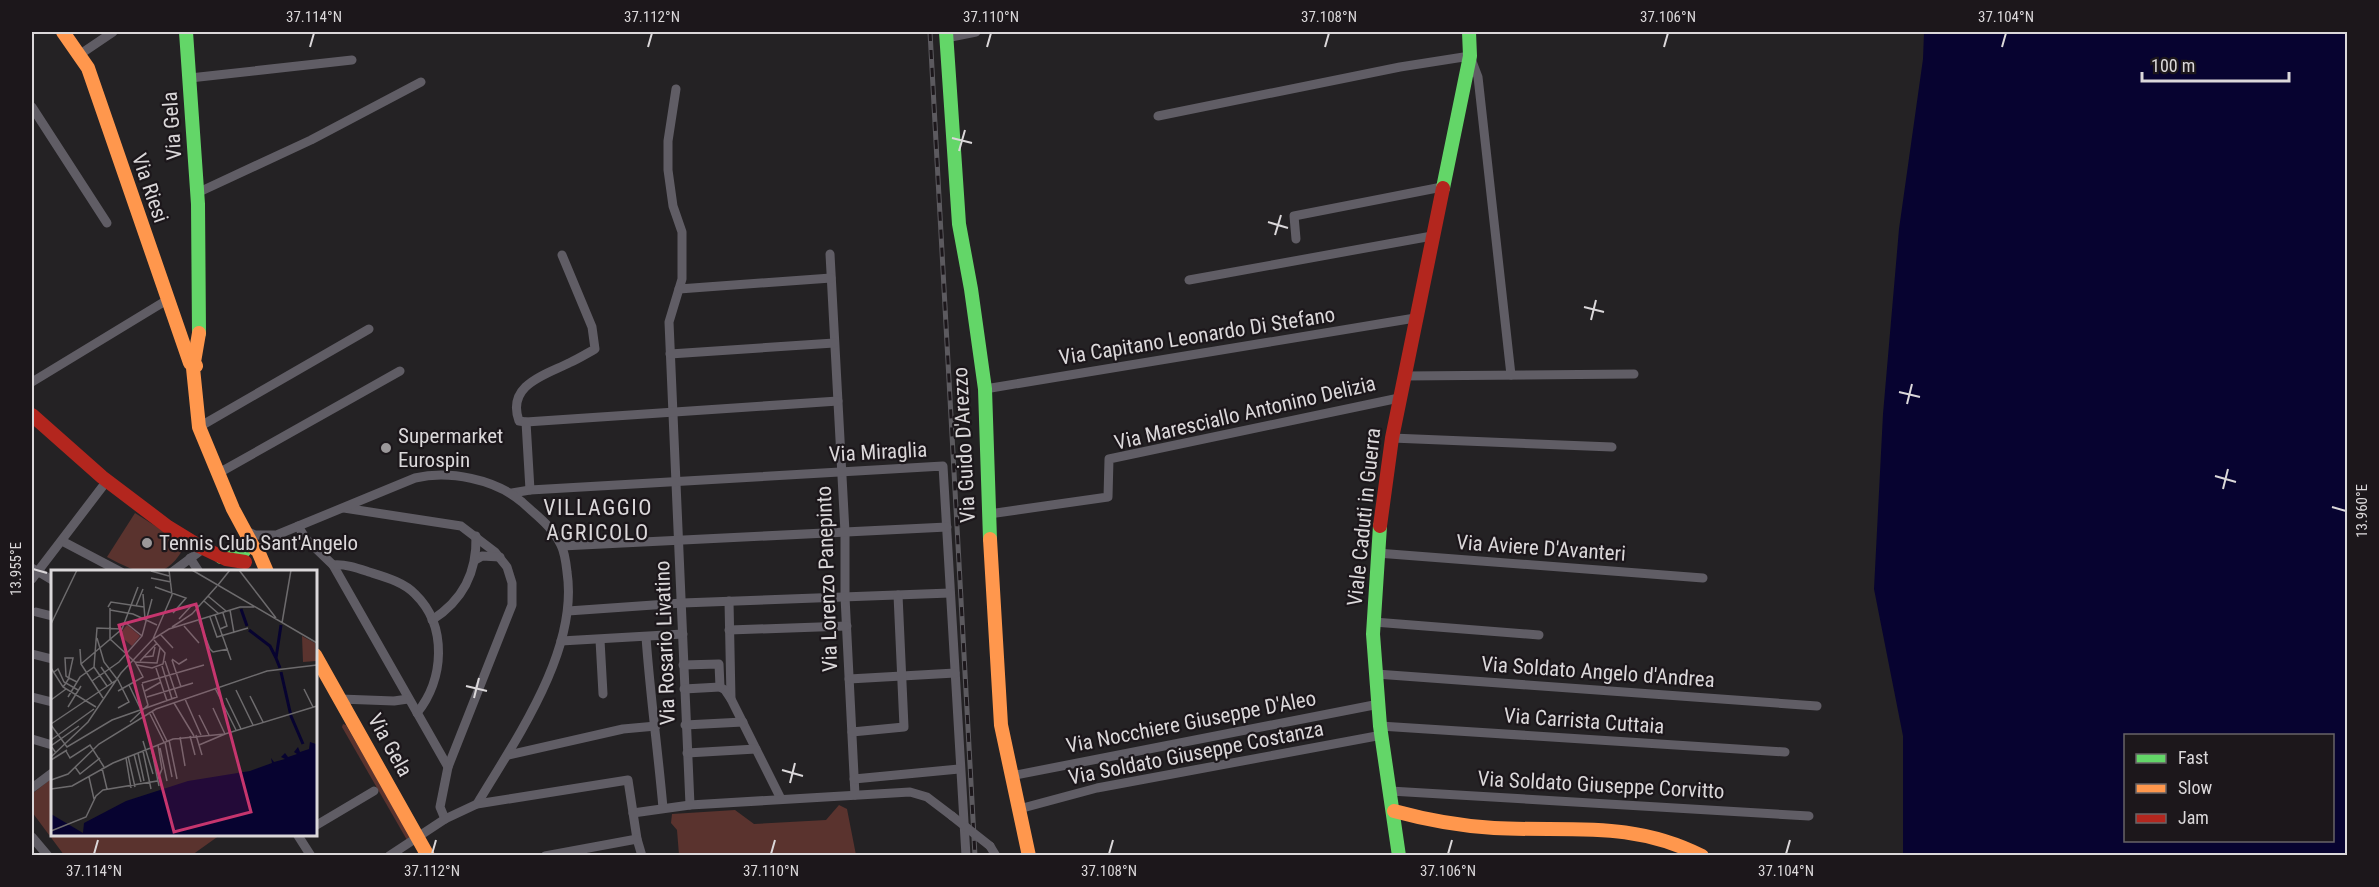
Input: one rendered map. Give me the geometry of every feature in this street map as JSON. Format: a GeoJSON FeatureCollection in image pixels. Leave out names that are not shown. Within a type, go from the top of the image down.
{"type":"FeatureCollection","features":[{"type":"Feature","properties":{"kind":"street","name":"Via Riesi"},"geometry":{"type":"LineString","coordinates":[[63,32],[88,68],[167,300],[192,364]]}},
{"type":"Feature","properties":{"kind":"street"},"geometry":{"type":"LineString","coordinates":[[79,55],[113,32]]}},
{"type":"Feature","properties":{"kind":"street","name":"Via Gela"},"geometry":{"type":"LineString","coordinates":[[186,32],[197,193],[199,331],[192,364],[199,428],[217,474],[243,529],[251,554],[265,570]]}},
{"type":"Feature","properties":{"kind":"street"},"geometry":{"type":"LineString","coordinates":[[946,34],[976,32]]}},
{"type":"Feature","properties":{"kind":"street","name":"Viale Caduti in Guerra"},"geometry":{"type":"LineString","coordinates":[[1399,855],[1381,730],[1376,674],[1374,622],[1377,553],[1392,438],[1470,56],[1469,32]]}},
{"type":"Feature","properties":{"kind":"street","name":"Via Guido D'Arezzo"},"geometry":{"type":"LineString","coordinates":[[946,34],[959,224],[985,389],[1000,715],[1029,855]]}},
{"type":"Feature","properties":{"kind":"street"},"geometry":{"type":"LineString","coordinates":[[1158,116],[1400,67],[1470,56],[1478,77],[1511,375]]}},
{"type":"Feature","properties":{"kind":"street"},"geometry":{"type":"LineString","coordinates":[[190,78],[352,60]]}},
{"type":"Feature","properties":{"kind":"street"},"geometry":{"type":"LineString","coordinates":[[197,193],[311,140],[421,82]]}},
{"type":"Feature","properties":{"kind":"street","name":"Via Rosario Livatino"},"geometry":{"type":"LineString","coordinates":[[676,89],[668,141],[668,170],[673,206],[682,232],[682,279],[669,322],[690,805]]}},
{"type":"Feature","properties":{"kind":"street"},"geometry":{"type":"LineString","coordinates":[[32,107],[107,223]]}},
{"type":"Feature","properties":{"kind":"street"},"geometry":{"type":"LineString","coordinates":[[1296,239],[1294,216],[1442,187]]}},
{"type":"Feature","properties":{"kind":"street"},"geometry":{"type":"LineString","coordinates":[[1189,280],[1432,236]]}},
{"type":"Feature","properties":{"kind":"street","name":"Via Lorenzo Panepinto"},"geometry":{"type":"LineString","coordinates":[[830,254],[845,532],[845,597],[855,795]]}},
{"type":"Feature","properties":{"kind":"street"},"geometry":{"type":"LineString","coordinates":[[562,255],[592,327],[595,349],[534,379],[519,397],[515,410],[519,421],[838,401]]}},
{"type":"Feature","properties":{"kind":"street"},"geometry":{"type":"LineString","coordinates":[[679,289],[831,278]]}},
{"type":"Feature","properties":{"kind":"street"},"geometry":{"type":"LineString","coordinates":[[32,382],[167,300]]}},
{"type":"Feature","properties":{"kind":"street","name":"Via Capitano Leonardo Di Stefano"},"geometry":{"type":"LineString","coordinates":[[985,389],[1415,318]]}},
{"type":"Feature","properties":{"kind":"street"},"geometry":{"type":"LineString","coordinates":[[199,428],[369,329]]}},
{"type":"Feature","properties":{"kind":"street"},"geometry":{"type":"LineString","coordinates":[[670,354],[834,343]]}},
{"type":"Feature","properties":{"kind":"street"},"geometry":{"type":"LineString","coordinates":[[217,474],[400,370]]}},
{"type":"Feature","properties":{"kind":"street"},"geometry":{"type":"LineString","coordinates":[[1404,376],[1634,374]]}},
{"type":"Feature","properties":{"kind":"street","name":"Via Maresciallo Antonino Delizia"},"geometry":{"type":"LineString","coordinates":[[989,514],[1108,497],[1109,459],[1400,398]]}},
{"type":"Feature","properties":{"kind":"street"},"geometry":{"type":"LineString","coordinates":[[32,415],[61,444],[106,482],[203,549],[221,557],[251,554],[279,534],[415,478],[429,475],[462,477],[512,493],[545,520],[562,546],[568,578],[568,611],[559,652],[508,755],[477,804]]}},
{"type":"Feature","properties":{"kind":"street"},"geometry":{"type":"LineString","coordinates":[[526,422],[530,490]]}},
{"type":"Feature","properties":{"kind":"street"},"geometry":{"type":"LineString","coordinates":[[1392,438],[1612,447]]}},
{"type":"Feature","properties":{"kind":"street","name":"Via Miraglia"},"geometry":{"type":"LineString","coordinates":[[512,493],[530,490],[943,466],[959,769],[966,855]]}},
{"type":"Feature","properties":{"kind":"street"},"geometry":{"type":"LineString","coordinates":[[32,579],[35,569],[62,541],[106,482]]}},
{"type":"Feature","properties":{"kind":"street"},"geometry":{"type":"LineString","coordinates":[[344,508],[461,526],[500,557],[507,567],[512,583],[512,605],[448,767],[441,807],[446,819]]}},
{"type":"Feature","properties":{"kind":"street"},"geometry":{"type":"LineString","coordinates":[[298,526],[306,539],[333,565],[448,767]]}},
{"type":"Feature","properties":{"kind":"street"},"geometry":{"type":"LineString","coordinates":[[562,546],[947,526]]}},
{"type":"Feature","properties":{"kind":"street"},"geometry":{"type":"LineString","coordinates":[[243,529],[255,535],[279,534]]}},
{"type":"Feature","properties":{"kind":"street"},"geometry":{"type":"LineString","coordinates":[[432,620],[449,610],[464,589],[475,560],[476,536]]}},
{"type":"Feature","properties":{"kind":"street"},"geometry":{"type":"LineString","coordinates":[[62,541],[117,570]]}},
{"type":"Feature","properties":{"kind":"street"},"geometry":{"type":"LineString","coordinates":[[175,570],[203,549]]}},
{"type":"Feature","properties":{"kind":"street","name":"Via Aviere D'Avanteri"},"geometry":{"type":"LineString","coordinates":[[1377,553],[1703,578]]}},
{"type":"Feature","properties":{"kind":"street"},"geometry":{"type":"LineString","coordinates":[[251,554],[260,570]]}},
{"type":"Feature","properties":{"kind":"street"},"geometry":{"type":"LineString","coordinates":[[475,560],[482,556],[500,557]]}},
{"type":"Feature","properties":{"kind":"street"},"geometry":{"type":"LineString","coordinates":[[190,558],[198,570]]}},
{"type":"Feature","properties":{"kind":"street"},"geometry":{"type":"LineString","coordinates":[[333,565],[343,564],[407,587],[420,599],[432,620],[439,650],[438,667],[431,690],[417,713]]}},
{"type":"Feature","properties":{"kind":"street"},"geometry":{"type":"LineString","coordinates":[[35,569],[51,579]]}},
{"type":"Feature","properties":{"kind":"street"},"geometry":{"type":"LineString","coordinates":[[568,611],[682,603],[950,592]]}},
{"type":"Feature","properties":{"kind":"street"},"geometry":{"type":"LineString","coordinates":[[852,732],[904,727],[898,595]]}},
{"type":"Feature","properties":{"kind":"street"},"geometry":{"type":"LineString","coordinates":[[729,601],[731,699]]}},
{"type":"Feature","properties":{"kind":"street"},"geometry":{"type":"LineString","coordinates":[[36,612],[51,616]]}},
{"type":"Feature","properties":{"kind":"street"},"geometry":{"type":"LineString","coordinates":[[1374,622],[1539,635]]}},
{"type":"Feature","properties":{"kind":"street"},"geometry":{"type":"LineString","coordinates":[[729,630],[847,626]]}},
{"type":"Feature","properties":{"kind":"street"},"geometry":{"type":"LineString","coordinates":[[561,641],[683,634]]}},
{"type":"Feature","properties":{"kind":"street"},"geometry":{"type":"LineString","coordinates":[[646,637],[663,808]]}},
{"type":"Feature","properties":{"kind":"street"},"geometry":{"type":"LineString","coordinates":[[600,639],[603,694]]}},
{"type":"Feature","properties":{"kind":"street"},"geometry":{"type":"LineString","coordinates":[[32,654],[51,659]]}},
{"type":"Feature","properties":{"kind":"street","name":"Via Gela"},"geometry":{"type":"LineString","coordinates":[[316,657],[429,855]]}},
{"type":"Feature","properties":{"kind":"street"},"geometry":{"type":"LineString","coordinates":[[683,665],[719,664],[720,687]]}},
{"type":"Feature","properties":{"kind":"street"},"geometry":{"type":"LineString","coordinates":[[849,679],[955,673]]}},
{"type":"Feature","properties":{"kind":"street","name":"Via Soldato Angelo d'Andrea"},"geometry":{"type":"LineString","coordinates":[[1376,674],[1817,706]]}},
{"type":"Feature","properties":{"kind":"street"},"geometry":{"type":"LineString","coordinates":[[684,689],[720,687],[725,690],[781,799]]}},
{"type":"Feature","properties":{"kind":"street"},"geometry":{"type":"LineString","coordinates":[[32,697],[51,702]]}},
{"type":"Feature","properties":{"kind":"street"},"geometry":{"type":"LineString","coordinates":[[340,699],[394,701],[408,699]]}},
{"type":"Feature","properties":{"kind":"street","name":"Via Nocchiere Giuseppe D'Aleo"},"geometry":{"type":"LineString","coordinates":[[1011,776],[1379,704]]}},
{"type":"Feature","properties":{"kind":"street"},"geometry":{"type":"LineString","coordinates":[[685,725],[742,722]]}},
{"type":"Feature","properties":{"kind":"street"},"geometry":{"type":"LineString","coordinates":[[508,755],[623,729],[656,726]]}},
{"type":"Feature","properties":{"kind":"street","name":"Via Carrista Cuttaia"},"geometry":{"type":"LineString","coordinates":[[1381,730],[1785,752]]}},
{"type":"Feature","properties":{"kind":"street","name":"Via Soldato Giuseppe Costanza"},"geometry":{"type":"LineString","coordinates":[[1019,810],[1097,788],[1381,730]]}},
{"type":"Feature","properties":{"kind":"street"},"geometry":{"type":"LineString","coordinates":[[32,739],[51,745]]}},
{"type":"Feature","properties":{"kind":"street"},"geometry":{"type":"LineString","coordinates":[[687,753],[756,749]]}},
{"type":"Feature","properties":{"kind":"street"},"geometry":{"type":"LineString","coordinates":[[854,779],[959,769]]}},
{"type":"Feature","properties":{"kind":"street"},"geometry":{"type":"LineString","coordinates":[[32,788],[51,774]]}},
{"type":"Feature","properties":{"kind":"street"},"geometry":{"type":"LineString","coordinates":[[389,855],[446,819],[477,804],[628,780],[637,839],[642,855]]}},
{"type":"Feature","properties":{"kind":"street"},"geometry":{"type":"LineString","coordinates":[[316,825],[374,790]]}},
{"type":"Feature","properties":{"kind":"street","name":"Via Soldato Giuseppe Corvitto"},"geometry":{"type":"LineString","coordinates":[[1390,791],[1809,816]]}},
{"type":"Feature","properties":{"kind":"street"},"geometry":{"type":"LineString","coordinates":[[633,813],[690,805],[910,792],[927,797],[990,846],[996,855]]}},
{"type":"Feature","properties":{"kind":"street"},"geometry":{"type":"LineString","coordinates":[[1394,811],[1434,822],[1493,828],[1610,830],[1643,834],[1702,855]]}},
{"type":"Feature","properties":{"kind":"street"},"geometry":{"type":"LineString","coordinates":[[299,836],[311,855]]}},
{"type":"Feature","properties":{"kind":"street"},"geometry":{"type":"LineString","coordinates":[[32,837],[48,855]]}},
{"type":"Feature","properties":{"kind":"street"},"geometry":{"type":"LineString","coordinates":[[545,855],[637,839]]}},
{"type":"Feature","properties":{"kind":"shaded area"},"geometry":{"type":"Polygon","coordinates":[[[1924,32],[2347,32],[2347,855],[1903,855],[1903,736],[1874,589],[1883,414],[1899,229],[1923,59],[1924,32]]]}},
{"type":"Feature","properties":{"kind":"shaded area","name":"Tennis Club Sant'Angelo"},"geometry":{"type":"Polygon","coordinates":[[[135,513],[174,538],[183,549],[175,560],[162,570],[136,570],[107,557],[135,513]]]}},
{"type":"Feature","properties":{"kind":"shaded area"},"geometry":{"type":"Polygon","coordinates":[[[343,724],[346,725],[410,836],[407,840],[342,727],[343,724]]]}},
{"type":"Feature","properties":{"kind":"shaded area"},"geometry":{"type":"Polygon","coordinates":[[[51,779],[51,836],[219,836],[192,855],[64,855],[32,812],[32,794],[51,779]]]}},
{"type":"Feature","properties":{"kind":"shaded area"},"geometry":{"type":"Polygon","coordinates":[[[839,805],[847,809],[856,855],[679,855],[677,830],[671,823],[672,814],[735,810],[754,824],[826,820],[839,805]]]}},
{"type":"Feature","properties":{"kind":"railway"},"geometry":{"type":"LineString","coordinates":[[930,32],[975,856]]}},
{"type":"Feature","properties":{"kind":"traffic: fast"},"geometry":{"type":"LineString","coordinates":[[186,32],[198,204],[199,333]]}},
{"type":"Feature","properties":{"kind":"traffic: fast"},"geometry":{"type":"LineString","coordinates":[[946,32],[959,224],[985,389],[990,539]]}},
{"type":"Feature","properties":{"kind":"traffic: fast"},"geometry":{"type":"LineString","coordinates":[[1443,188],[1470,56],[1469,32]]}},
{"type":"Feature","properties":{"kind":"traffic: fast"},"geometry":{"type":"LineString","coordinates":[[1380,526],[1373,634],[1380,726],[1399,856]]}},
{"type":"Feature","properties":{"kind":"traffic: fast"},"geometry":{"type":"LineString","coordinates":[[221,557],[244,551]]}},
{"type":"Feature","properties":{"kind":"traffic: slow"},"geometry":{"type":"LineString","coordinates":[[63,32],[88,68],[190,363]]}},
{"type":"Feature","properties":{"kind":"traffic: slow"},"geometry":{"type":"LineString","coordinates":[[199,333],[194,362],[196,366],[193,368],[199,427],[233,509],[254,548],[258,551],[266,570]]}},
{"type":"Feature","properties":{"kind":"traffic: slow"},"geometry":{"type":"LineString","coordinates":[[990,539],[1001,725],[1029,856]]}},
{"type":"Feature","properties":{"kind":"traffic: slow"},"geometry":{"type":"LineString","coordinates":[[316,657],[428,856]]}},
{"type":"Feature","properties":{"kind":"traffic: slow"},"geometry":{"type":"LineString","coordinates":[[1394,811],[1481,827],[1625,832],[1676,845],[1702,856]]}},
{"type":"Feature","properties":{"kind":"traffic: jam"},"geometry":{"type":"LineString","coordinates":[[1380,526],[1392,438],[1443,188]]}},
{"type":"Feature","properties":{"kind":"traffic: jam"},"geometry":{"type":"LineString","coordinates":[[32,415],[102,477],[168,527],[226,559],[245,562]]}},
{"type":"Feature","properties":{"kind":"place","name":"Supermarket Eurospin"},"geometry":{"type":"Point","coordinates":[386,448]}},
{"type":"Feature","properties":{"kind":"place","name":"Tennis Club Sant'Angelo"},"geometry":{"type":"Point","coordinates":[147,543]}},
{"type":"Feature","properties":{"kind":"district","name":"VILLAGGIO AGRICOLO"},"geometry":{"type":"Point","coordinates":[598,520]}}]}
